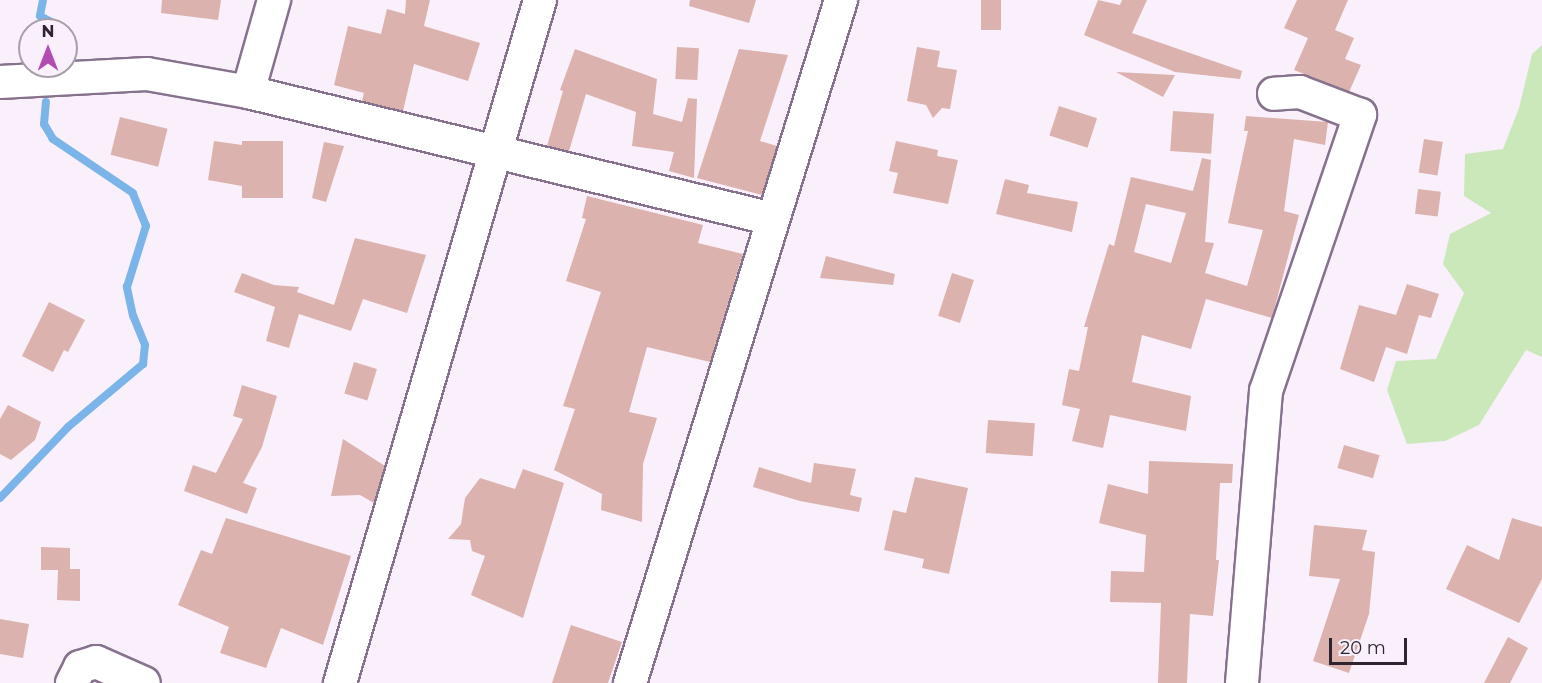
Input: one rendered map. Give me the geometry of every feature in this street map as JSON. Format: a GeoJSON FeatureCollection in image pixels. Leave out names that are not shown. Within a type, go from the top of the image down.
{"type":"FeatureCollection","features":[{"type":"Feature","properties":{"kind":"street"},"geometry":{"type":"LineString","coordinates":[[248,92],[274,0]]}},
{"type":"Feature","properties":{"kind":"street"},"geometry":{"type":"LineString","coordinates":[[340,683],[540,0]]}},
{"type":"Feature","properties":{"kind":"street"},"geometry":{"type":"LineString","coordinates":[[630,683],[841,0]]}},
{"type":"Feature","properties":{"kind":"street"},"geometry":{"type":"LineString","coordinates":[[0,82],[147,74],[248,92],[773,219]]}},
{"type":"Feature","properties":{"kind":"street"},"geometry":{"type":"LineString","coordinates":[[1242,683],[1266,391],[1360,115],[1300,92],[1274,94]]}},
{"type":"Feature","properties":{"kind":"street"},"geometry":{"type":"LineString","coordinates":[[72,683],[81,667],[96,662],[144,683]]}},
{"type":"Feature","properties":{"kind":"green space"},"geometry":{"type":"Polygon","coordinates":[[[1542,45],[1542,357],[1526,350],[1479,425],[1445,441],[1407,444],[1387,390],[1396,361],[1436,359],[1464,293],[1443,264],[1450,234],[1491,213],[1464,196],[1465,154],[1503,149],[1519,108],[1532,54],[1542,45]]]}},
{"type":"Feature","properties":{"kind":"building"},"geometry":{"type":"Polygon","coordinates":[[[162,0],[221,0],[218,20],[161,13],[162,0]]]}},
{"type":"Feature","properties":{"kind":"building"},"geometry":{"type":"Polygon","coordinates":[[[406,0],[430,0],[424,26],[480,43],[468,81],[414,64],[403,111],[362,101],[364,93],[334,85],[348,26],[381,34],[387,9],[405,14],[406,0]]]}},
{"type":"Feature","properties":{"kind":"building"},"geometry":{"type":"Polygon","coordinates":[[[690,0],[756,0],[749,23],[689,6],[690,0]]]}},
{"type":"Feature","properties":{"kind":"building"},"geometry":{"type":"Polygon","coordinates":[[[981,0],[1001,0],[1001,30],[981,30],[981,0]]]}},
{"type":"Feature","properties":{"kind":"building"},"geometry":{"type":"Polygon","coordinates":[[[1098,0],[1120,5],[1122,0],[1147,0],[1132,33],[1242,71],[1240,79],[1175,72],[1084,35],[1098,0]]]}},
{"type":"Feature","properties":{"kind":"building"},"geometry":{"type":"Polygon","coordinates":[[[1297,0],[1348,0],[1335,30],[1354,38],[1345,59],[1361,65],[1349,92],[1294,70],[1308,38],[1284,28],[1297,0]]]}},
{"type":"Feature","properties":{"kind":"building"},"geometry":{"type":"Polygon","coordinates":[[[677,47],[699,48],[697,80],[675,79],[677,47]]]}},
{"type":"Feature","properties":{"kind":"building"},"geometry":{"type":"Polygon","coordinates":[[[917,47],[940,51],[937,67],[957,70],[950,109],[942,108],[933,118],[926,105],[907,101],[917,47]]]}},
{"type":"Feature","properties":{"kind":"building"},"geometry":{"type":"Polygon","coordinates":[[[575,49],[657,79],[653,114],[682,122],[688,98],[697,99],[694,178],[669,171],[674,152],[632,146],[636,112],[586,94],[569,151],[547,146],[563,91],[560,90],[575,49]]]}},
{"type":"Feature","properties":{"kind":"building"},"geometry":{"type":"Polygon","coordinates":[[[739,49],[788,55],[760,141],[777,146],[762,195],[697,178],[739,49]]]}},
{"type":"Feature","properties":{"kind":"building"},"geometry":{"type":"Polygon","coordinates":[[[1116,72],[1175,75],[1163,97],[1116,72]]]}},
{"type":"Feature","properties":{"kind":"building"},"geometry":{"type":"Polygon","coordinates":[[[1059,106],[1097,118],[1087,148],[1049,135],[1059,106]]]}},
{"type":"Feature","properties":{"kind":"building"},"geometry":{"type":"Polygon","coordinates":[[[1173,111],[1214,114],[1211,154],[1170,151],[1173,111]]]}},
{"type":"Feature","properties":{"kind":"building"},"geometry":{"type":"Polygon","coordinates":[[[1246,116],[1328,122],[1325,145],[1294,139],[1284,211],[1299,215],[1272,318],[1206,299],[1191,349],[1142,335],[1132,382],[1191,396],[1186,431],[1110,415],[1103,448],[1072,441],[1080,409],[1062,405],[1069,369],[1079,371],[1088,327],[1084,327],[1109,244],[1114,246],[1131,177],[1193,191],[1202,158],[1211,160],[1205,242],[1214,243],[1205,273],[1247,286],[1263,230],[1228,223],[1248,131],[1244,131],[1246,116]],[[1146,204],[1134,252],[1171,263],[1186,213],[1146,204]]]}},
{"type":"Feature","properties":{"kind":"building"},"geometry":{"type":"Polygon","coordinates":[[[120,117],[168,129],[158,167],[111,155],[120,117]]]}},
{"type":"Feature","properties":{"kind":"building"},"geometry":{"type":"Polygon","coordinates":[[[1424,139],[1443,142],[1437,176],[1419,173],[1424,139]]]}},
{"type":"Feature","properties":{"kind":"building"},"geometry":{"type":"Polygon","coordinates":[[[214,141],[242,145],[242,141],[283,141],[283,198],[242,198],[242,186],[208,180],[214,141]]]}},
{"type":"Feature","properties":{"kind":"building"},"geometry":{"type":"Polygon","coordinates":[[[896,141],[938,150],[937,156],[958,160],[948,204],[893,193],[898,173],[889,171],[896,141]]]}},
{"type":"Feature","properties":{"kind":"building"},"geometry":{"type":"Polygon","coordinates":[[[324,142],[344,146],[326,202],[312,198],[324,142]]]}},
{"type":"Feature","properties":{"kind":"building"},"geometry":{"type":"Polygon","coordinates":[[[1005,179],[1029,185],[1027,193],[1078,202],[1072,232],[996,214],[1005,179]]]}},
{"type":"Feature","properties":{"kind":"building"},"geometry":{"type":"Polygon","coordinates":[[[1418,189],[1441,192],[1438,217],[1415,214],[1418,189]]]}},
{"type":"Feature","properties":{"kind":"building"},"geometry":{"type":"Polygon","coordinates":[[[587,196],[703,225],[698,243],[743,254],[710,362],[647,347],[629,412],[657,418],[643,464],[642,522],[601,510],[602,494],[554,470],[575,409],[563,406],[601,292],[566,281],[586,219],[582,218],[587,196]]]}},
{"type":"Feature","properties":{"kind":"building"},"geometry":{"type":"Polygon","coordinates":[[[355,238],[426,255],[407,313],[363,299],[351,331],[299,314],[289,348],[266,341],[275,307],[234,292],[242,273],[274,285],[299,287],[297,292],[334,305],[355,238]]]}},
{"type":"Feature","properties":{"kind":"building"},"geometry":{"type":"Polygon","coordinates":[[[826,256],[895,274],[893,285],[820,278],[826,256]]]}},
{"type":"Feature","properties":{"kind":"building"},"geometry":{"type":"Polygon","coordinates":[[[952,273],[974,280],[960,323],[938,316],[952,273]]]}},
{"type":"Feature","properties":{"kind":"building"},"geometry":{"type":"Polygon","coordinates":[[[1407,284],[1439,294],[1431,318],[1419,315],[1407,354],[1386,347],[1374,382],[1340,369],[1359,305],[1396,315],[1407,284]]]}},
{"type":"Feature","properties":{"kind":"building"},"geometry":{"type":"Polygon","coordinates":[[[49,302],[85,320],[68,352],[64,350],[53,372],[22,356],[49,302]]]}},
{"type":"Feature","properties":{"kind":"building"},"geometry":{"type":"Polygon","coordinates":[[[354,362],[377,369],[367,401],[344,394],[354,362]]]}},
{"type":"Feature","properties":{"kind":"building"},"geometry":{"type":"Polygon","coordinates":[[[242,385],[277,396],[262,447],[243,483],[257,488],[247,514],[184,491],[193,465],[216,473],[243,419],[233,416],[242,385]]]}},
{"type":"Feature","properties":{"kind":"building"},"geometry":{"type":"Polygon","coordinates":[[[8,405],[41,422],[35,440],[11,460],[0,454],[0,419],[8,405]]]}},
{"type":"Feature","properties":{"kind":"building"},"geometry":{"type":"Polygon","coordinates":[[[988,420],[1035,423],[1033,456],[986,453],[988,420]]]}},
{"type":"Feature","properties":{"kind":"building"},"geometry":{"type":"Polygon","coordinates":[[[343,439],[385,466],[374,503],[360,495],[331,496],[343,439]]]}},
{"type":"Feature","properties":{"kind":"building"},"geometry":{"type":"Polygon","coordinates":[[[1344,445],[1380,455],[1373,478],[1337,468],[1344,445]]]}},
{"type":"Feature","properties":{"kind":"building"},"geometry":{"type":"Polygon","coordinates":[[[1149,461],[1233,464],[1232,483],[1220,483],[1216,560],[1219,560],[1213,616],[1190,614],[1187,683],[1158,683],[1161,603],[1110,602],[1111,571],[1144,572],[1146,535],[1099,523],[1108,484],[1148,494],[1149,461]]]}},
{"type":"Feature","properties":{"kind":"building"},"geometry":{"type":"Polygon","coordinates":[[[814,463],[856,469],[850,495],[862,498],[859,512],[800,501],[753,487],[759,467],[811,483],[814,463]]]}},
{"type":"Feature","properties":{"kind":"building"},"geometry":{"type":"Polygon","coordinates":[[[523,469],[564,483],[523,618],[471,595],[485,556],[472,551],[470,540],[448,539],[461,524],[465,498],[480,478],[515,489],[523,469]]]}},
{"type":"Feature","properties":{"kind":"building"},"geometry":{"type":"Polygon","coordinates":[[[915,477],[968,488],[949,574],[922,568],[924,559],[884,550],[893,510],[906,513],[915,477]]]}},
{"type":"Feature","properties":{"kind":"building"},"geometry":{"type":"Polygon","coordinates":[[[226,518],[351,556],[323,645],[281,628],[266,668],[220,653],[229,627],[178,605],[201,550],[212,554],[226,518]]]}},
{"type":"Feature","properties":{"kind":"building"},"geometry":{"type":"Polygon","coordinates":[[[1512,518],[1542,527],[1542,579],[1519,623],[1446,589],[1467,545],[1499,560],[1512,518]]]}},
{"type":"Feature","properties":{"kind":"building"},"geometry":{"type":"Polygon","coordinates":[[[1314,525],[1367,530],[1362,550],[1375,552],[1369,614],[1349,673],[1313,661],[1340,579],[1309,576],[1314,525]]]}},
{"type":"Feature","properties":{"kind":"building"},"geometry":{"type":"Polygon","coordinates":[[[41,547],[70,548],[70,569],[80,569],[80,601],[57,600],[58,570],[41,570],[41,547]]]}},
{"type":"Feature","properties":{"kind":"building"},"geometry":{"type":"Polygon","coordinates":[[[0,619],[29,624],[23,658],[0,654],[0,619]]]}},
{"type":"Feature","properties":{"kind":"building"},"geometry":{"type":"Polygon","coordinates":[[[571,625],[622,642],[608,683],[552,683],[571,625]]]}},
{"type":"Feature","properties":{"kind":"building"},"geometry":{"type":"Polygon","coordinates":[[[1508,637],[1528,648],[1510,683],[1484,683],[1508,637]]]}},
{"type":"Feature","properties":{"kind":"waterway"},"geometry":{"type":"LineString","coordinates":[[43,0],[40,16],[44,18]]}},
{"type":"Feature","properties":{"kind":"waterway"},"geometry":{"type":"LineString","coordinates":[[0,498],[68,427],[143,364],[145,345],[133,316],[127,287],[146,226],[133,193],[53,139],[44,124],[46,102]]}}]}
